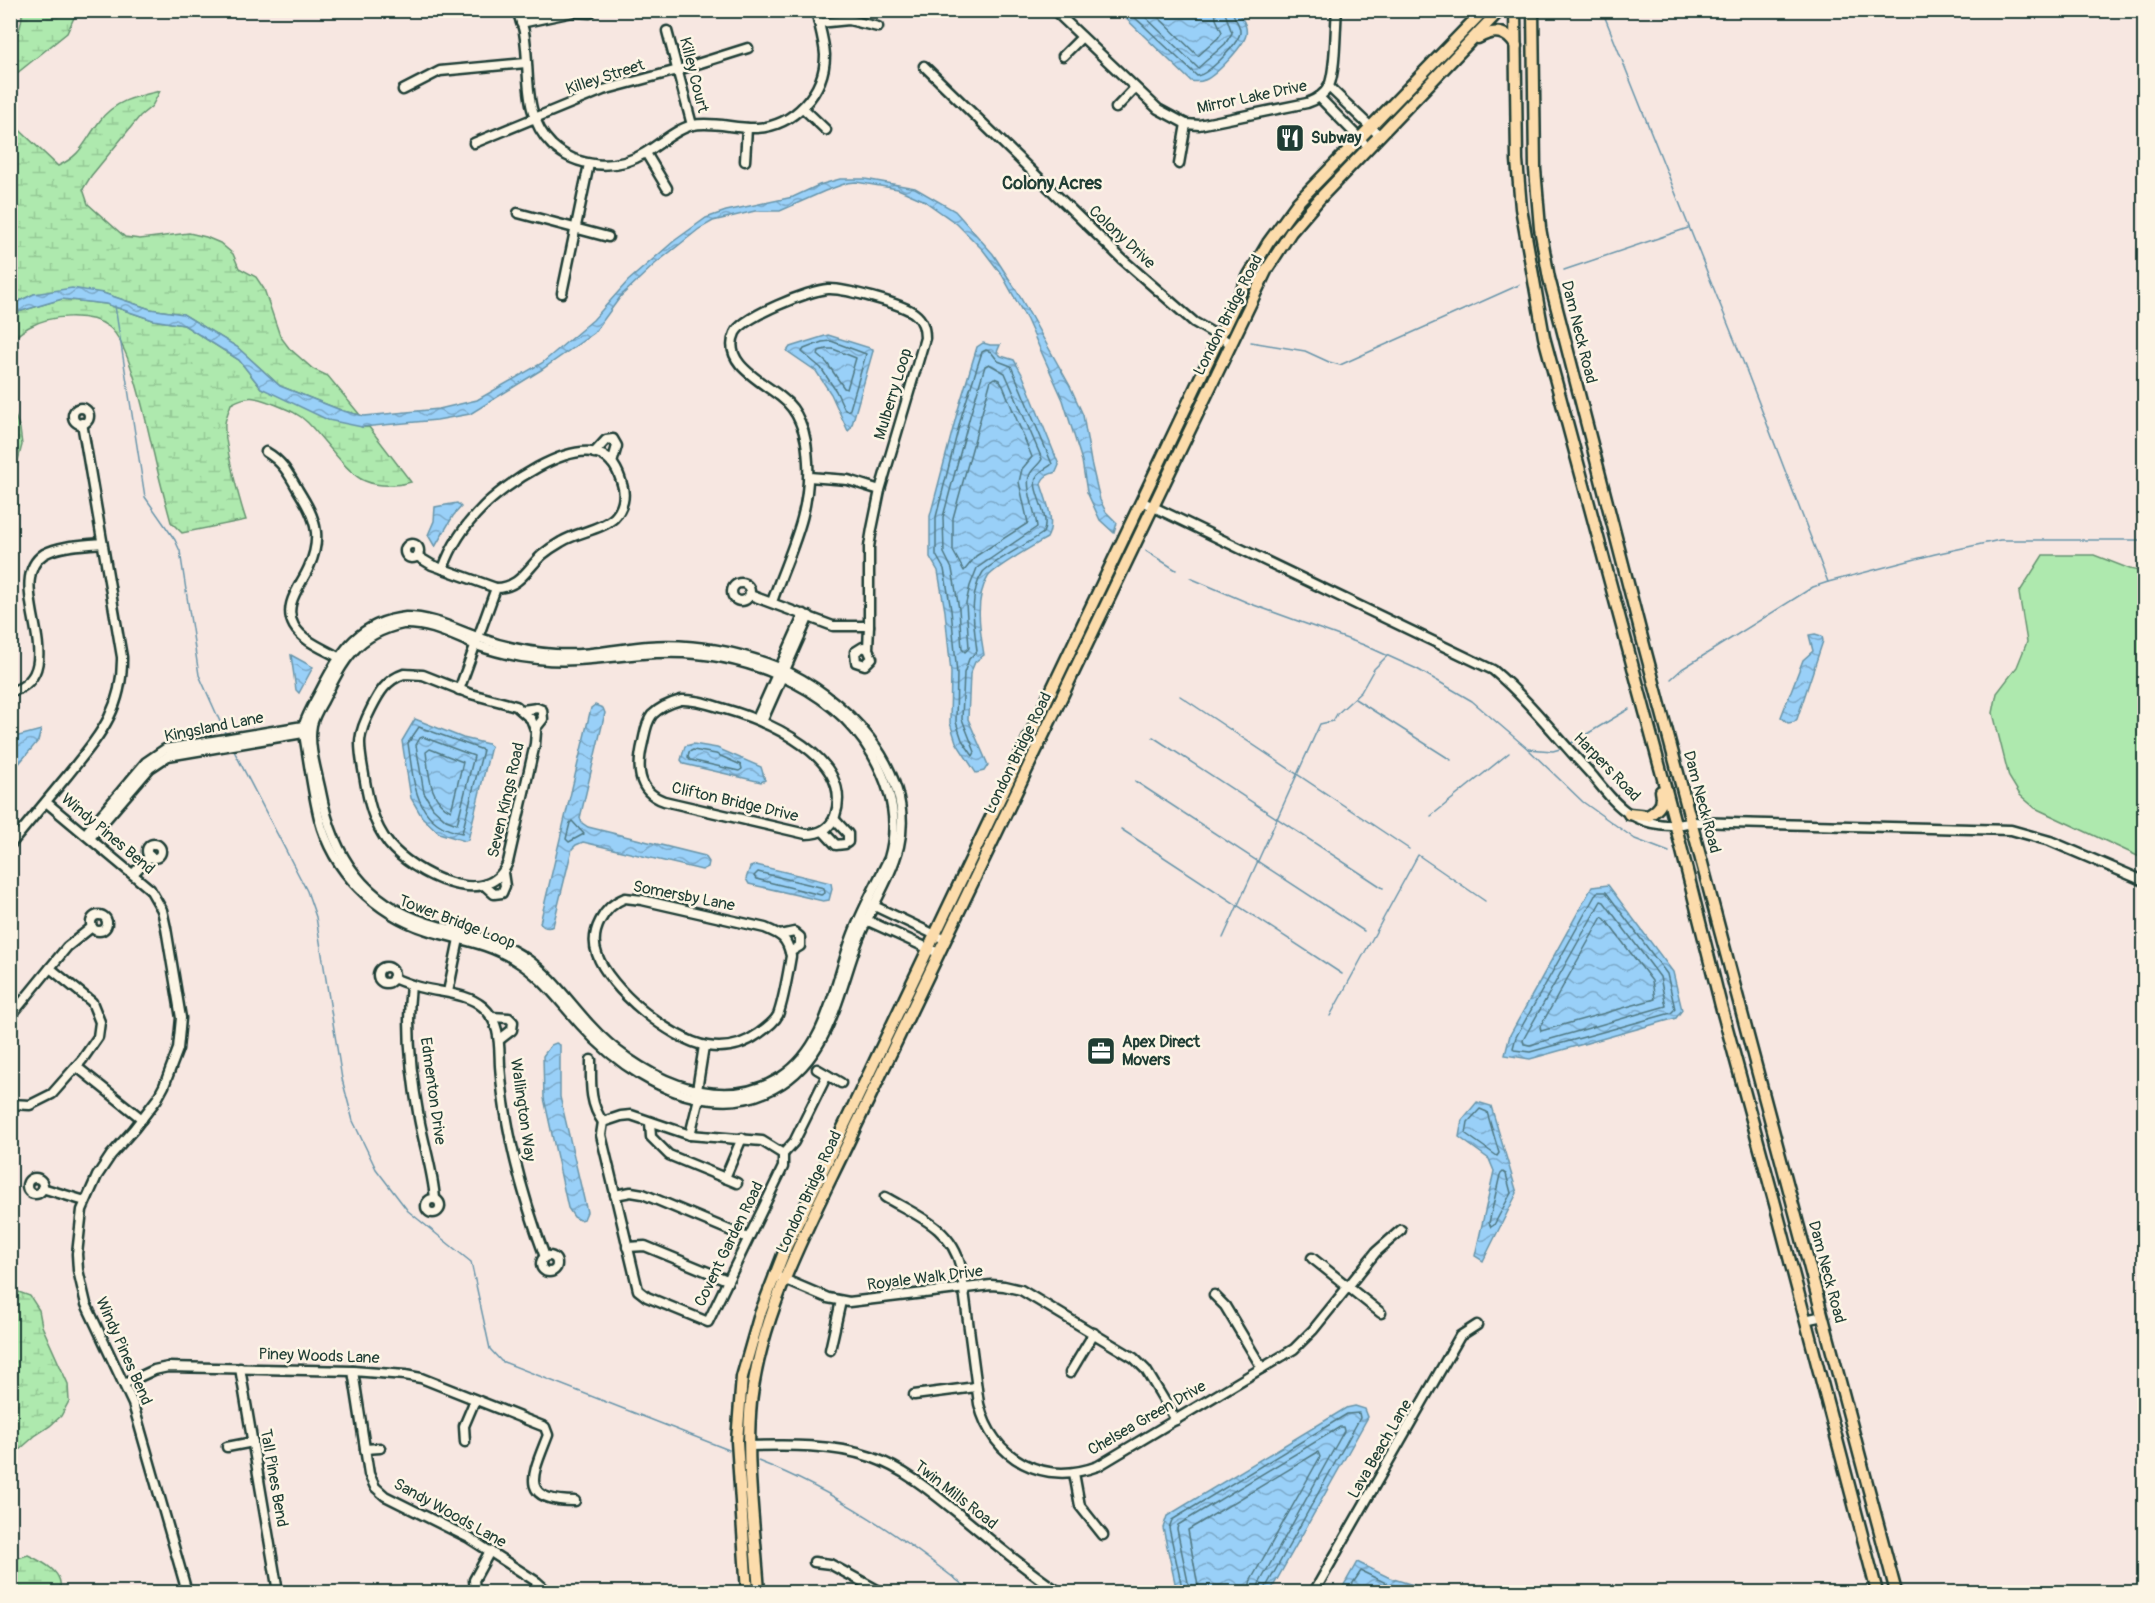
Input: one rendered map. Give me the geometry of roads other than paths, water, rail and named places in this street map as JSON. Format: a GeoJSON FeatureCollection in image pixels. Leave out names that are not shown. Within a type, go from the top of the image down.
{"type":"FeatureCollection","features":[{"type":"Feature","properties":{"kind":"main road","name":"London Bridge Road"},"geometry":{"type":"LineString","coordinates":[[747,1593],[737,1441],[738,1406],[749,1349],[780,1277],[946,939],[1146,504],[1219,336],[1249,275],[1298,202],[1484,10]]}},
{"type":"Feature","properties":{"kind":"main road","name":"London Bridge Road"},"geometry":{"type":"LineString","coordinates":[[759,1593],[749,1446],[751,1404],[757,1369],[780,1277],[804,1207],[927,948],[1146,504],[1267,269],[1291,232],[1322,196],[1500,10]]}},
{"type":"Feature","properties":{"kind":"main road","name":"Dam Neck Road"},"geometry":{"type":"LineString","coordinates":[[1515,10],[1517,160],[1521,208],[1528,256],[1553,373],[1676,827],[1721,1006],[1877,1593]]}},
{"type":"Feature","properties":{"kind":"main road","name":"Dam Neck Road"},"geometry":{"type":"LineString","coordinates":[[1533,10],[1535,169],[1540,228],[1549,278],[1896,1593]]}},
{"type":"Feature","properties":{"kind":"main road"},"geometry":{"type":"LineString","coordinates":[[1472,41],[1485,34],[1497,32],[1506,34],[1516,46]]}},
{"type":"Feature","properties":{"kind":"main road"},"geometry":{"type":"LineString","coordinates":[[1629,814],[1648,816],[1658,810],[1662,802],[1646,734],[1647,718]]}},
{"type":"Feature","properties":{"kind":"street"},"geometry":{"type":"LineString","coordinates":[[517,10],[524,31],[530,103],[538,125],[552,144],[565,154],[590,164],[619,163],[646,153],[692,126],[762,128],[777,123],[803,108],[819,83],[824,64],[824,47],[816,10]]}},
{"type":"Feature","properties":{"kind":"street","name":"Mirror Lake Drive"},"geometry":{"type":"LineString","coordinates":[[1054,10],[1158,109],[1186,124],[1208,124],[1307,103],[1319,97],[1328,86],[1332,75],[1337,10]]}},
{"type":"Feature","properties":{"kind":"street"},"geometry":{"type":"LineString","coordinates":[[521,23],[573,12],[590,13]]}},
{"type":"Feature","properties":{"kind":"street"},"geometry":{"type":"LineString","coordinates":[[819,23],[849,20],[878,27]]}},
{"type":"Feature","properties":{"kind":"street","name":"Killey Court"},"geometry":{"type":"LineString","coordinates":[[667,31],[692,126]]}},
{"type":"Feature","properties":{"kind":"street"},"geometry":{"type":"LineString","coordinates":[[1063,56],[1082,37]]}},
{"type":"Feature","properties":{"kind":"street","name":"Killey Street"},"geometry":{"type":"LineString","coordinates":[[474,143],[603,90],[748,48]]}},
{"type":"Feature","properties":{"kind":"street"},"geometry":{"type":"LineString","coordinates":[[403,90],[440,71],[526,63]]}},
{"type":"Feature","properties":{"kind":"street","name":"Colony Drive"},"geometry":{"type":"LineString","coordinates":[[924,66],[1122,259],[1194,322],[1230,343]]}},
{"type":"Feature","properties":{"kind":"street","name":"Mirror Lake Drive"},"geometry":{"type":"LineString","coordinates":[[1328,86],[1380,136]]}},
{"type":"Feature","properties":{"kind":"street"},"geometry":{"type":"LineString","coordinates":[[1116,108],[1135,88]]}},
{"type":"Feature","properties":{"kind":"street","name":"Mirror Lake Drive"},"geometry":{"type":"LineString","coordinates":[[1319,97],[1369,148]]}},
{"type":"Feature","properties":{"kind":"street"},"geometry":{"type":"LineString","coordinates":[[803,108],[826,130]]}},
{"type":"Feature","properties":{"kind":"street"},"geometry":{"type":"LineString","coordinates":[[1179,164],[1186,124]]}},
{"type":"Feature","properties":{"kind":"street"},"geometry":{"type":"LineString","coordinates":[[745,161],[747,128]]}},
{"type":"Feature","properties":{"kind":"street"},"geometry":{"type":"LineString","coordinates":[[646,153],[667,188]]}},
{"type":"Feature","properties":{"kind":"street"},"geometry":{"type":"LineString","coordinates":[[562,293],[590,164]]}},
{"type":"Feature","properties":{"kind":"street"},"geometry":{"type":"LineString","coordinates":[[518,213],[608,237]]}},
{"type":"Feature","properties":{"kind":"street","name":"Mulberry Loop"},"geometry":{"type":"LineString","coordinates":[[772,602],[803,519],[809,477],[807,442],[797,415],[786,401],[758,381],[737,360],[733,349],[736,330],[746,321],[808,293],[828,289],[846,291],[912,311],[920,318],[925,332],[925,343],[909,388],[880,490],[869,547],[868,649]]}},
{"type":"Feature","properties":{"kind":"street"},"geometry":{"type":"LineString","coordinates":[[10,845],[101,734],[118,696],[122,657],[82,423]]}},
{"type":"Feature","properties":{"kind":"street"},"geometry":{"type":"LineString","coordinates":[[594,453],[606,440],[613,439],[617,446],[612,463]]}},
{"type":"Feature","properties":{"kind":"street"},"geometry":{"type":"LineString","coordinates":[[266,452],[287,471],[311,511],[316,530],[312,558],[291,600],[291,620],[304,637],[342,659]]}},
{"type":"Feature","properties":{"kind":"street"},"geometry":{"type":"LineString","coordinates":[[417,556],[443,569],[496,588],[508,586],[521,579],[543,555],[567,538],[600,526],[614,518],[623,504],[624,491],[612,463],[594,453],[578,453],[550,462],[520,477],[480,509],[449,553],[443,569]]}},
{"type":"Feature","properties":{"kind":"street"},"geometry":{"type":"LineString","coordinates":[[809,477],[848,480],[880,490]]}},
{"type":"Feature","properties":{"kind":"street","name":"Harpers Road"},"geometry":{"type":"LineString","coordinates":[[1146,504],[1493,670],[1511,686],[1629,814],[1647,821],[1676,827],[1692,822],[2011,830],[2050,841],[2145,881]]}},
{"type":"Feature","properties":{"kind":"street"},"geometry":{"type":"LineString","coordinates":[[10,692],[23,687],[36,669],[38,662],[27,586],[30,569],[48,552],[102,543]]}},
{"type":"Feature","properties":{"kind":"street"},"geometry":{"type":"LineString","coordinates":[[459,690],[496,588]]}},
{"type":"Feature","properties":{"kind":"street"},"geometry":{"type":"LineString","coordinates":[[750,595],[833,626],[869,626]]}},
{"type":"Feature","properties":{"kind":"street"},"geometry":{"type":"LineString","coordinates":[[759,720],[806,615]]}},
{"type":"Feature","properties":{"kind":"street","name":"Tower Bridge Loop"},"geometry":{"type":"LineString","coordinates":[[398,618],[432,619],[477,641],[559,654],[599,653],[652,646],[690,646],[741,655],[819,689],[845,710],[871,739],[890,774],[900,807],[901,833],[896,856],[864,919],[827,1031],[807,1063],[785,1082],[760,1094],[730,1101],[664,1086],[620,1061],[583,1028],[544,982],[519,962],[460,934],[426,930],[393,915],[366,895],[345,873],[330,849],[319,817],[308,728],[342,659],[367,630],[398,618]]}},
{"type":"Feature","properties":{"kind":"street"},"geometry":{"type":"LineString","coordinates":[[503,873],[505,889],[502,893],[494,894],[484,885],[470,886],[430,876],[407,861],[389,844],[370,807],[359,742],[361,729],[380,692],[391,680],[404,674],[417,674],[523,710],[535,708],[542,710],[543,719],[535,729]]}},
{"type":"Feature","properties":{"kind":"street","name":"Clifton Bridge Drive"},"geometry":{"type":"LineString","coordinates":[[823,831],[806,834],[657,799],[643,784],[639,770],[639,760],[648,722],[664,706],[681,700],[695,700],[759,720],[791,737],[825,765],[837,791],[834,819]]}},
{"type":"Feature","properties":{"kind":"street","name":"Seven Kings Road"},"geometry":{"type":"LineString","coordinates":[[484,885],[496,880],[503,873],[508,862],[536,744],[535,729],[531,718],[523,710]]}},
{"type":"Feature","properties":{"kind":"street","name":"Kingsland Lane"},"geometry":{"type":"LineString","coordinates":[[88,836],[146,762],[165,749],[308,728]]}},
{"type":"Feature","properties":{"kind":"street","name":"Windy Pines Bend"},"geometry":{"type":"LineString","coordinates":[[46,802],[150,889],[159,902],[164,918],[182,1028],[178,1049],[165,1086],[142,1119],[104,1164],[85,1201],[78,1238],[78,1270],[93,1320],[137,1416],[187,1593]]}},
{"type":"Feature","properties":{"kind":"street"},"geometry":{"type":"LineString","coordinates":[[834,819],[848,834],[848,842],[836,845],[823,831],[834,819]]}},
{"type":"Feature","properties":{"kind":"street"},"geometry":{"type":"LineString","coordinates":[[133,874],[150,856]]}},
{"type":"Feature","properties":{"kind":"street","name":"Somersby Lane"},"geometry":{"type":"LineString","coordinates":[[625,898],[765,928],[780,935],[794,932],[800,937],[800,946],[790,952],[777,1016],[768,1027],[752,1038],[739,1045],[726,1047],[704,1046],[670,1030],[642,1011],[619,988],[603,965],[597,954],[595,941],[597,929],[608,908],[625,898]]}},
{"type":"Feature","properties":{"kind":"street"},"geometry":{"type":"LineString","coordinates":[[871,904],[946,939]]}},
{"type":"Feature","properties":{"kind":"street"},"geometry":{"type":"LineString","coordinates":[[864,919],[939,953]]}},
{"type":"Feature","properties":{"kind":"street"},"geometry":{"type":"LineString","coordinates":[[10,1017],[70,944],[92,927]]}},
{"type":"Feature","properties":{"kind":"street"},"geometry":{"type":"LineString","coordinates":[[448,992],[460,934]]}},
{"type":"Feature","properties":{"kind":"street"},"geometry":{"type":"LineString","coordinates":[[780,935],[790,952]]}},
{"type":"Feature","properties":{"kind":"street"},"geometry":{"type":"LineString","coordinates":[[10,1104],[30,1105],[45,1099],[56,1091],[98,1037],[99,1015],[87,996],[50,968]]}},
{"type":"Feature","properties":{"kind":"street"},"geometry":{"type":"LineString","coordinates":[[393,978],[411,985],[448,992],[476,1002],[491,1017],[510,1018],[513,1022],[512,1030],[500,1040]]}},
{"type":"Feature","properties":{"kind":"street","name":"Edmenton Drive"},"geometry":{"type":"LineString","coordinates":[[411,985],[410,1034],[414,1089],[434,1184],[435,1199]]}},
{"type":"Feature","properties":{"kind":"street","name":"Wallington Way"},"geometry":{"type":"LineString","coordinates":[[491,1017],[498,1029],[500,1040],[503,1098],[512,1151],[527,1208],[545,1257]]}},
{"type":"Feature","properties":{"kind":"street"},"geometry":{"type":"LineString","coordinates":[[690,1135],[704,1046]]}},
{"type":"Feature","properties":{"kind":"street","name":"Covent Garden Road"},"geometry":{"type":"LineString","coordinates":[[591,1060],[591,1093],[596,1112],[603,1122],[601,1135],[627,1247],[638,1290],[647,1297],[708,1322],[783,1167],[783,1154]]}},
{"type":"Feature","properties":{"kind":"street"},"geometry":{"type":"LineString","coordinates":[[76,1067],[142,1119]]}},
{"type":"Feature","properties":{"kind":"street"},"geometry":{"type":"LineString","coordinates":[[817,1069],[840,1083]]}},
{"type":"Feature","properties":{"kind":"street"},"geometry":{"type":"LineString","coordinates":[[603,1122],[631,1115],[690,1135],[762,1141],[783,1154],[794,1142],[827,1076]]}},
{"type":"Feature","properties":{"kind":"street"},"geometry":{"type":"LineString","coordinates":[[650,1122],[651,1137],[669,1155],[737,1183]]}},
{"type":"Feature","properties":{"kind":"street"},"geometry":{"type":"LineString","coordinates":[[725,1178],[742,1138]]}},
{"type":"Feature","properties":{"kind":"street"},"geometry":{"type":"LineString","coordinates":[[42,1188],[85,1201]]}},
{"type":"Feature","properties":{"kind":"street"},"geometry":{"type":"LineString","coordinates":[[615,1196],[631,1192],[643,1194],[748,1238]]}},
{"type":"Feature","properties":{"kind":"street","name":"Chelsea Green Drive"},"geometry":{"type":"LineString","coordinates":[[885,1197],[939,1230],[949,1239],[959,1259],[976,1387],[985,1424],[1004,1450],[1021,1463],[1055,1473],[1074,1473],[1106,1462],[1301,1343],[1377,1252],[1401,1230]]}},
{"type":"Feature","properties":{"kind":"street"},"geometry":{"type":"LineString","coordinates":[[627,1247],[645,1246],[727,1280]]}},
{"type":"Feature","properties":{"kind":"street"},"geometry":{"type":"LineString","coordinates":[[1312,1258],[1381,1313]]}},
{"type":"Feature","properties":{"kind":"street","name":"Royale Walk Drive"},"geometry":{"type":"LineString","coordinates":[[780,1277],[818,1294],[841,1301],[869,1301],[998,1285],[1021,1290],[1127,1353],[1141,1364],[1176,1420]]}},
{"type":"Feature","properties":{"kind":"street"},"geometry":{"type":"LineString","coordinates":[[1214,1295],[1225,1306],[1262,1368]]}},
{"type":"Feature","properties":{"kind":"street"},"geometry":{"type":"LineString","coordinates":[[830,1350],[841,1301]]}},
{"type":"Feature","properties":{"kind":"street"},"geometry":{"type":"LineString","coordinates":[[1805,1320],[1823,1316]]}},
{"type":"Feature","properties":{"kind":"street","name":"Lava Beach Lane"},"geometry":{"type":"LineString","coordinates":[[1314,1593],[1460,1336],[1477,1325]]}},
{"type":"Feature","properties":{"kind":"street"},"geometry":{"type":"LineString","coordinates":[[1070,1373],[1094,1333]]}},
{"type":"Feature","properties":{"kind":"street","name":"Piney Woods Lane"},"geometry":{"type":"LineString","coordinates":[[124,1384],[162,1368],[353,1371],[391,1373],[422,1378],[545,1427],[548,1432],[534,1471],[533,1482],[543,1496],[550,1499],[575,1501]]}},
{"type":"Feature","properties":{"kind":"street","name":"Tall Pines Bend"},"geometry":{"type":"LineString","coordinates":[[240,1368],[278,1593]]}},
{"type":"Feature","properties":{"kind":"street","name":"Sandy Woods Lane"},"geometry":{"type":"LineString","coordinates":[[353,1371],[371,1481],[381,1492],[490,1551],[537,1582],[548,1593]]}},
{"type":"Feature","properties":{"kind":"street"},"geometry":{"type":"LineString","coordinates":[[914,1395],[976,1387]]}},
{"type":"Feature","properties":{"kind":"street"},"geometry":{"type":"LineString","coordinates":[[465,1442],[464,1426],[475,1400]]}},
{"type":"Feature","properties":{"kind":"street"},"geometry":{"type":"LineString","coordinates":[[227,1447],[253,1442]]}},
{"type":"Feature","properties":{"kind":"street","name":"Twin Mills Road"},"geometry":{"type":"LineString","coordinates":[[749,1446],[838,1449],[871,1457],[899,1470],[926,1488],[1059,1593]]}},
{"type":"Feature","properties":{"kind":"street"},"geometry":{"type":"LineString","coordinates":[[364,1449],[380,1448]]}},
{"type":"Feature","properties":{"kind":"street"},"geometry":{"type":"LineString","coordinates":[[1074,1473],[1080,1506],[1103,1535]]}},
{"type":"Feature","properties":{"kind":"street"},"geometry":{"type":"LineString","coordinates":[[474,1590],[474,1580],[490,1551]]}},
{"type":"Feature","properties":{"kind":"street"},"geometry":{"type":"LineString","coordinates":[[814,1562],[830,1564],[881,1593]]}},
{"type":"Feature","properties":{"kind":"water"},"geometry":{"type":"Polygon","coordinates":[[[1118,11],[1235,11],[1244,22],[1246,35],[1234,53],[1215,73],[1203,81],[1191,81],[1118,11]]]}},
{"type":"Feature","properties":{"kind":"water"},"geometry":{"type":"Polygon","coordinates":[[[840,179],[865,179],[915,188],[955,211],[993,254],[1015,288],[1070,386],[1083,415],[1100,500],[1106,512],[1117,523],[1114,533],[1100,520],[1087,492],[1082,461],[1063,400],[1027,320],[1002,275],[983,250],[957,224],[923,200],[898,189],[856,182],[847,183],[780,211],[755,211],[713,221],[699,229],[655,264],[621,296],[594,333],[541,370],[470,414],[437,420],[362,427],[328,420],[261,388],[239,360],[184,325],[153,320],[106,304],[62,299],[11,314],[11,305],[34,294],[72,288],[103,293],[150,309],[183,314],[237,347],[280,386],[343,411],[364,416],[439,409],[477,400],[542,363],[593,320],[628,281],[674,241],[706,218],[726,211],[793,197],[819,185],[840,179]]]}},
{"type":"Feature","properties":{"kind":"water"},"geometry":{"type":"Polygon","coordinates":[[[828,335],[873,349],[851,428],[848,431],[831,394],[816,371],[787,351],[790,347],[828,335]]]}},
{"type":"Feature","properties":{"kind":"water"},"geometry":{"type":"Polygon","coordinates":[[[983,343],[1000,345],[997,352],[1001,356],[1014,360],[1023,376],[1059,465],[1056,472],[1045,477],[1041,484],[1051,525],[1047,538],[992,573],[981,595],[979,615],[984,655],[975,662],[970,674],[968,719],[988,765],[984,771],[976,773],[956,742],[950,723],[951,673],[945,611],[938,571],[930,557],[930,516],[977,347],[983,343]]]}},
{"type":"Feature","properties":{"kind":"water"},"geometry":{"type":"Polygon","coordinates":[[[457,503],[461,507],[453,516],[435,547],[428,535],[434,521],[435,507],[457,503]]]}},
{"type":"Feature","properties":{"kind":"water"},"geometry":{"type":"Polygon","coordinates":[[[1809,635],[1822,636],[1823,641],[1797,719],[1788,723],[1781,717],[1803,660],[1813,651],[1809,635]]]}},
{"type":"Feature","properties":{"kind":"water"},"geometry":{"type":"Polygon","coordinates":[[[291,655],[313,667],[299,693],[296,690],[291,655]]]}},
{"type":"Feature","properties":{"kind":"water"},"geometry":{"type":"Polygon","coordinates":[[[595,705],[603,708],[605,713],[580,818],[582,823],[588,827],[705,856],[709,862],[708,867],[702,870],[583,842],[572,849],[553,926],[546,928],[540,923],[591,708],[595,705]]]}},
{"type":"Feature","properties":{"kind":"water"},"geometry":{"type":"Polygon","coordinates":[[[415,719],[463,738],[491,746],[468,840],[439,833],[422,817],[411,798],[402,741],[415,719]]]}},
{"type":"Feature","properties":{"kind":"water"},"geometry":{"type":"Polygon","coordinates":[[[41,730],[38,741],[11,773],[11,738],[41,730]]]}},
{"type":"Feature","properties":{"kind":"water"},"geometry":{"type":"Polygon","coordinates":[[[693,744],[717,748],[761,767],[765,780],[761,782],[684,764],[681,760],[685,746],[693,744]]]}},
{"type":"Feature","properties":{"kind":"water"},"geometry":{"type":"Polygon","coordinates":[[[756,865],[831,883],[829,900],[823,901],[749,884],[746,879],[750,867],[756,865]]]}},
{"type":"Feature","properties":{"kind":"water"},"geometry":{"type":"Polygon","coordinates":[[[1608,885],[1673,972],[1682,1010],[1676,1018],[1530,1059],[1505,1055],[1510,1035],[1592,887],[1608,885]]]}},
{"type":"Feature","properties":{"kind":"water"},"geometry":{"type":"Polygon","coordinates":[[[556,1043],[560,1045],[560,1097],[587,1212],[584,1219],[579,1220],[568,1208],[544,1098],[543,1056],[551,1045],[556,1043]]]}},
{"type":"Feature","properties":{"kind":"water"},"geometry":{"type":"Polygon","coordinates":[[[1477,1102],[1491,1106],[1517,1193],[1483,1261],[1475,1256],[1494,1171],[1489,1159],[1459,1137],[1462,1120],[1477,1102]]]}},
{"type":"Feature","properties":{"kind":"water"},"geometry":{"type":"Polygon","coordinates":[[[1355,1406],[1365,1409],[1368,1417],[1270,1592],[1177,1592],[1163,1528],[1167,1516],[1346,1408],[1355,1406]]]}},
{"type":"Feature","properties":{"kind":"water"},"geometry":{"type":"Polygon","coordinates":[[[1357,1562],[1390,1578],[1414,1585],[1416,1592],[1340,1592],[1357,1562]]]}},
{"type":"Feature","properties":{"kind":"waterway"},"geometry":{"type":"LineString","coordinates":[[1602,10],[1742,359],[1828,582]]}},
{"type":"Feature","properties":{"kind":"waterway"},"geometry":{"type":"LineString","coordinates":[[1564,270],[1688,228]]}},
{"type":"Feature","properties":{"kind":"waterway"},"geometry":{"type":"LineString","coordinates":[[1251,342],[1305,351],[1340,365],[1519,285]]}},
{"type":"Feature","properties":{"kind":"waterway"},"geometry":{"type":"LineString","coordinates":[[115,306],[145,497],[180,551],[199,675],[226,735]]}},
{"type":"Feature","properties":{"kind":"waterway"},"geometry":{"type":"LineString","coordinates":[[1671,679],[1682,669],[1813,587],[1828,582],[1935,554],[2000,540],[2144,540]]}},
{"type":"Feature","properties":{"kind":"waterway"},"geometry":{"type":"LineString","coordinates":[[1146,551],[1176,570]]}},
{"type":"Feature","properties":{"kind":"waterway"},"geometry":{"type":"LineString","coordinates":[[1190,578],[1251,604],[1364,645],[1417,669],[1472,701],[1528,749],[1583,802],[1635,839],[1669,852]]}},
{"type":"Feature","properties":{"kind":"waterway"},"geometry":{"type":"LineString","coordinates":[[1223,938],[1320,724],[1333,721],[1337,714],[1361,692],[1374,669],[1387,656]]}},
{"type":"Feature","properties":{"kind":"waterway"},"geometry":{"type":"LineString","coordinates":[[1180,696],[1409,849]]}},
{"type":"Feature","properties":{"kind":"waterway"},"geometry":{"type":"LineString","coordinates":[[1355,699],[1451,760]]}},
{"type":"Feature","properties":{"kind":"waterway"},"geometry":{"type":"LineString","coordinates":[[1570,744],[1629,709]]}},
{"type":"Feature","properties":{"kind":"waterway"},"geometry":{"type":"LineString","coordinates":[[1153,737],[1383,888]]}},
{"type":"Feature","properties":{"kind":"waterway"},"geometry":{"type":"LineString","coordinates":[[233,749],[307,891],[316,917],[342,1079],[353,1121],[376,1169],[408,1211],[471,1262],[490,1349],[501,1361],[729,1450]]}},
{"type":"Feature","properties":{"kind":"waterway"},"geometry":{"type":"LineString","coordinates":[[1528,749],[1553,751],[1560,749]]}},
{"type":"Feature","properties":{"kind":"waterway"},"geometry":{"type":"LineString","coordinates":[[1431,816],[1509,753]]}},
{"type":"Feature","properties":{"kind":"waterway"},"geometry":{"type":"LineString","coordinates":[[1135,781],[1364,931]]}},
{"type":"Feature","properties":{"kind":"waterway"},"geometry":{"type":"LineString","coordinates":[[1121,829],[1342,974]]}},
{"type":"Feature","properties":{"kind":"waterway"},"geometry":{"type":"LineString","coordinates":[[2138,853],[2141,845]]}},
{"type":"Feature","properties":{"kind":"waterway"},"geometry":{"type":"LineString","coordinates":[[1330,1016],[1418,855],[1485,901]]}},
{"type":"Feature","properties":{"kind":"waterway"},"geometry":{"type":"LineString","coordinates":[[758,1461],[843,1502],[922,1554],[972,1592]]}},
{"type":"Feature","properties":{"kind":"place","name":"Subway"},"geometry":{"type":"Point","coordinates":[1290,138]}},
{"type":"Feature","properties":{"kind":"place","name":"Apex Direct Movers"},"geometry":{"type":"Point","coordinates":[1101,1051]}},
{"type":"Feature","properties":{"kind":"district","name":"Colony Acres"},"geometry":{"type":"Point","coordinates":[1052,183]}}]}
